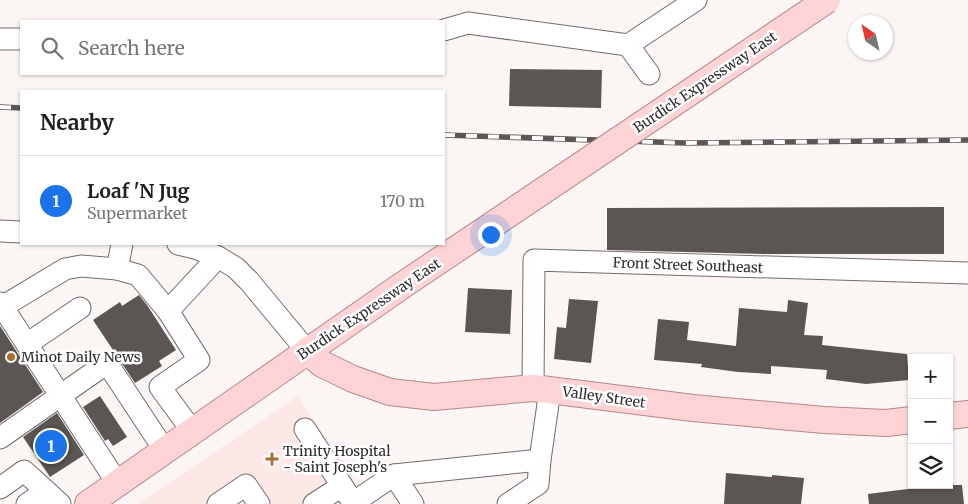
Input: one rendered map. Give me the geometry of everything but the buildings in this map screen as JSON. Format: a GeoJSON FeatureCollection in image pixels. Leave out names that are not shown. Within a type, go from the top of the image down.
{"type":"FeatureCollection","features":[{"type":"Feature","properties":{"kind":"main road","name":"Burdick Expressway East"},"geometry":{"type":"LineString","coordinates":[[88,504],[400,287],[827,0]]}},
{"type":"Feature","properties":{"kind":"main road","name":"Valley Street"},"geometry":{"type":"LineString","coordinates":[[308,351],[322,364],[333,370],[390,392],[434,397],[542,388],[693,408],[824,420],[886,423],[908,420]]}},
{"type":"Feature","properties":{"kind":"main road"},"geometry":{"type":"LineString","coordinates":[[953,416],[968,414]]}},
{"type":"Feature","properties":{"kind":"street"},"geometry":{"type":"LineString","coordinates":[[445,30],[468,23],[628,45],[696,0]]}},
{"type":"Feature","properties":{"kind":"street"},"geometry":{"type":"LineString","coordinates":[[0,39],[20,39]]}},
{"type":"Feature","properties":{"kind":"street"},"geometry":{"type":"LineString","coordinates":[[628,45],[649,74]]}},
{"type":"Feature","properties":{"kind":"street"},"geometry":{"type":"LineString","coordinates":[[0,231],[20,232]]}},
{"type":"Feature","properties":{"kind":"street"},"geometry":{"type":"LineString","coordinates":[[117,269],[122,245]]}},
{"type":"Feature","properties":{"kind":"street"},"geometry":{"type":"LineString","coordinates":[[182,245],[218,257],[236,268],[250,281],[308,351]]}},
{"type":"Feature","properties":{"kind":"street"},"geometry":{"type":"LineString","coordinates":[[168,311],[218,257]]}},
{"type":"Feature","properties":{"kind":"street","name":"Front Street Southeast"},"geometry":{"type":"LineString","coordinates":[[542,388],[534,260],[968,273]]}},
{"type":"Feature","properties":{"kind":"street"},"geometry":{"type":"LineString","coordinates":[[118,484],[1,305],[65,269],[81,266],[117,269],[138,275],[168,311],[199,360],[160,387],[193,432]]}},
{"type":"Feature","properties":{"kind":"street"},"geometry":{"type":"LineString","coordinates":[[26,344],[80,308]]}},
{"type":"Feature","properties":{"kind":"street"},"geometry":{"type":"LineString","coordinates":[[0,438],[107,364],[165,451]]}},
{"type":"Feature","properties":{"kind":"street"},"geometry":{"type":"LineString","coordinates":[[508,504],[538,484],[542,388]]}},
{"type":"Feature","properties":{"kind":"street"},"geometry":{"type":"LineString","coordinates":[[305,429],[349,498]]}},
{"type":"Feature","properties":{"kind":"street"},"geometry":{"type":"LineString","coordinates":[[314,504],[349,498],[394,475],[540,460]]}},
{"type":"Feature","properties":{"kind":"street"},"geometry":{"type":"LineString","coordinates":[[0,488],[24,471],[53,498]]}},
{"type":"Feature","properties":{"kind":"street"},"geometry":{"type":"LineString","coordinates":[[394,475],[413,504]]}},
{"type":"Feature","properties":{"kind":"street"},"geometry":{"type":"LineString","coordinates":[[218,504],[246,485],[259,504]]}},
{"type":"Feature","properties":{"kind":"street"},"geometry":{"type":"LineString","coordinates":[[27,504],[53,498]]}},
{"type":"Feature","properties":{"kind":"shaded area","name":"Trinity Hospital - Saint Joseph's"},"geometry":{"type":"Polygon","coordinates":[[[298,396],[371,504],[137,504],[298,396]]]}},
{"type":"Feature","properties":{"kind":"railway"},"geometry":{"type":"LineString","coordinates":[[0,107],[20,108]]}},
{"type":"Feature","properties":{"kind":"railway"},"geometry":{"type":"LineString","coordinates":[[445,135],[685,143],[968,140]]}},
{"type":"Feature","properties":{"kind":"place","name":"Minot Daily News"},"geometry":{"type":"Point","coordinates":[11,357]}},
{"type":"Feature","properties":{"kind":"place","name":"Loaf 'N Jug"},"geometry":{"type":"Point","coordinates":[51,446]}},
{"type":"Feature","properties":{"kind":"place","name":"Trinity Hospital - Saint Joseph's"},"geometry":{"type":"Point","coordinates":[272,459]}}]}
